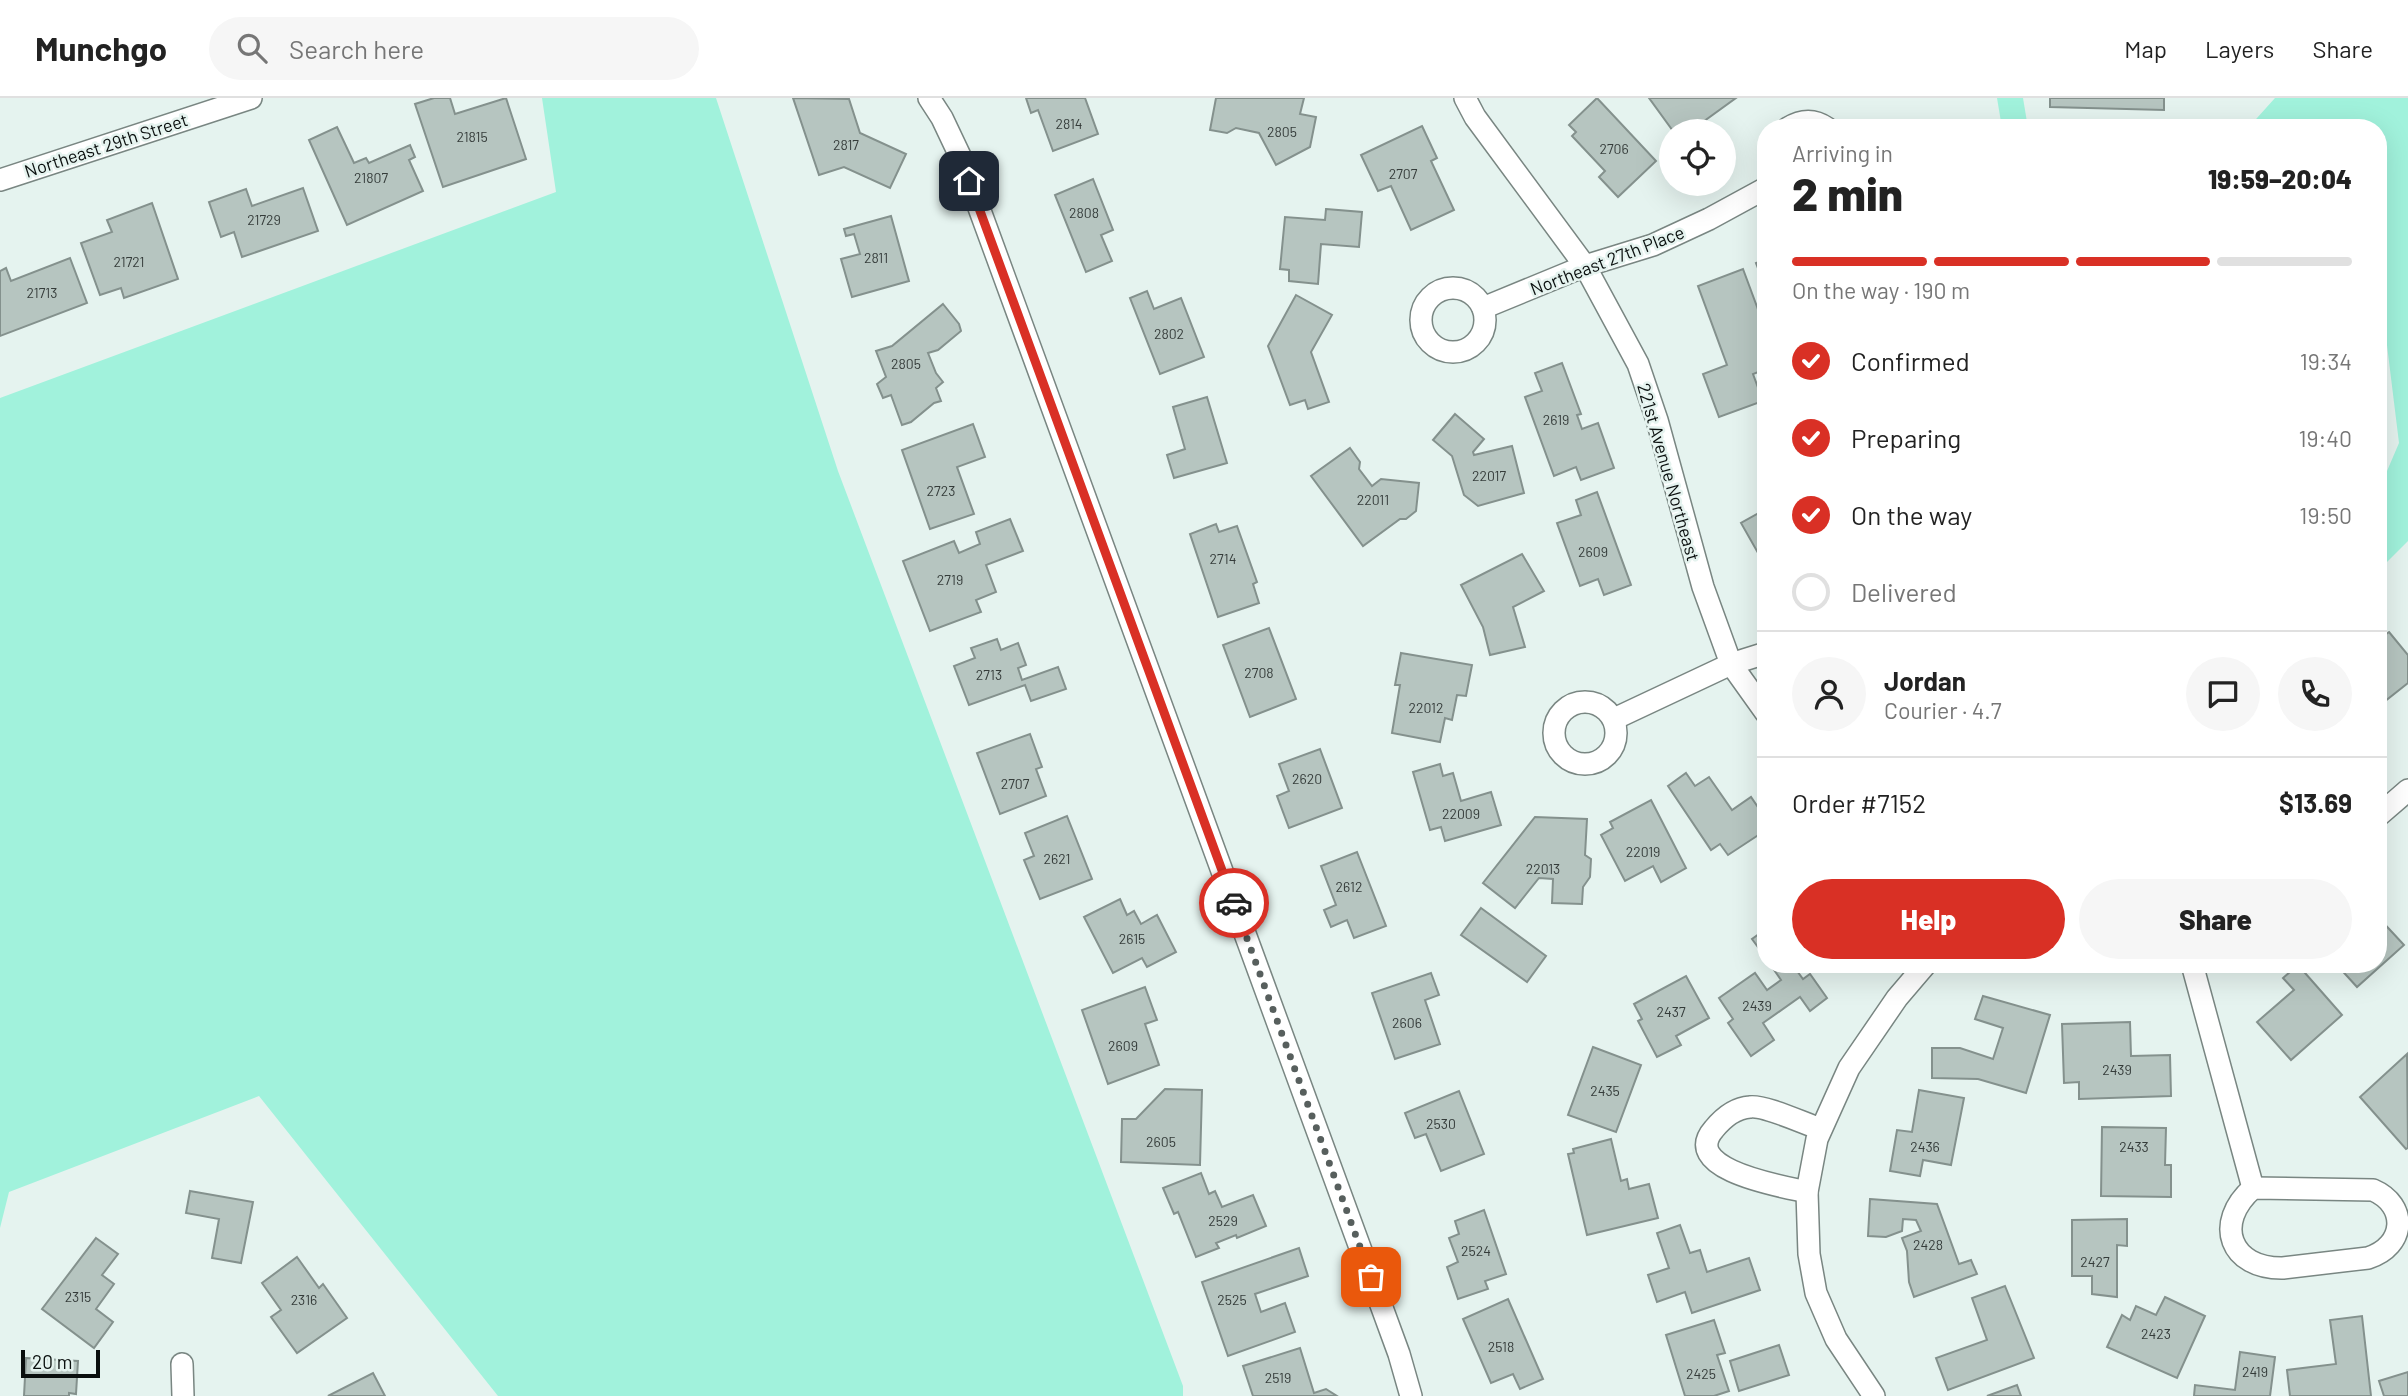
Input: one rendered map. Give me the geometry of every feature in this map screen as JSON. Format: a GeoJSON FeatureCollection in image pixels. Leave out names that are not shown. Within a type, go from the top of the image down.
{"type":"FeatureCollection","features":[{"type":"Feature","properties":{"kind":"street","name":"Northeast 29th Street"},"geometry":{"type":"LineString","coordinates":[[0,180],[251,98]]}},
{"type":"Feature","properties":{"kind":"street"},"geometry":{"type":"LineString","coordinates":[[929,98],[960,156],[1399,1354],[1411,1396]]}},
{"type":"Feature","properties":{"kind":"street","name":"221st Avenue Northeast"},"geometry":{"type":"LineString","coordinates":[[1465,98],[1475,117],[1585,267],[1638,364],[1657,420],[1703,587],[1731,664],[1757,700]]}},
{"type":"Feature","properties":{"kind":"street","name":"Northeast 27th Place"},"geometry":{"type":"LineString","coordinates":[[1483,308],[1585,267],[1653,245],[1757,193]]}},
{"type":"Feature","properties":{"kind":"street"},"geometry":{"type":"LineString","coordinates":[[1614,719],[1731,664],[1757,656]]}},
{"type":"Feature","properties":{"kind":"street"},"geometry":{"type":"LineString","coordinates":[[2387,808],[2408,790]]}},
{"type":"Feature","properties":{"kind":"street"},"geometry":{"type":"LineString","coordinates":[[1874,1396],[1836,1339],[1816,1293],[1809,1254],[1807,1192],[1816,1139],[1849,1068],[1897,998],[1918,973]]}},
{"type":"Feature","properties":{"kind":"street"},"geometry":{"type":"LineString","coordinates":[[2194,973],[2253,1188]]}},
{"type":"Feature","properties":{"kind":"street"},"geometry":{"type":"LineString","coordinates":[[1807,1192],[1735,1173],[1711,1156],[1707,1147],[1708,1137],[1724,1118],[1737,1110],[1750,1107],[1821,1129]]}},
{"type":"Feature","properties":{"kind":"street"},"geometry":{"type":"LineString","coordinates":[[2253,1188],[2372,1190],[2383,1194],[2392,1203],[2399,1225],[2396,1237],[2380,1254],[2368,1258],[2283,1268],[2252,1263],[2243,1258],[2236,1248],[2231,1227],[2237,1205],[2253,1188]]}},
{"type":"Feature","properties":{"kind":"street"},"geometry":{"type":"LineString","coordinates":[[182,1364],[183,1396]]}},
{"type":"Feature","properties":{"kind":"green space"},"geometry":{"type":"Polygon","coordinates":[[[542,98],[716,98],[838,471],[1183,1386],[1183,1396],[498,1396],[259,1096],[9,1192],[0,1228],[0,398],[556,192],[542,98]]]}},
{"type":"Feature","properties":{"kind":"green space"},"geometry":{"type":"Polygon","coordinates":[[[1997,98],[2023,98],[2026,119],[2000,119],[1997,98]]]}},
{"type":"Feature","properties":{"kind":"green space"},"geometry":{"type":"Polygon","coordinates":[[[2275,98],[2408,98],[2408,541],[2387,562],[2387,471],[2399,443],[2387,345],[2387,119],[2256,119],[2275,98]]]}},
{"type":"Feature","properties":{"kind":"building"},"geometry":{"type":"Polygon","coordinates":[[[434,98],[450,98],[455,114],[506,98],[526,159],[443,187],[415,104],[434,98]]]}},
{"type":"Feature","properties":{"kind":"building"},"geometry":{"type":"Polygon","coordinates":[[[793,98],[849,99],[860,133],[906,154],[890,188],[844,167],[819,175],[793,98]]]}},
{"type":"Feature","properties":{"kind":"building"},"geometry":{"type":"Polygon","coordinates":[[[1026,98],[1085,98],[1098,134],[1053,151],[1038,110],[1031,113],[1026,98]]]}},
{"type":"Feature","properties":{"kind":"building"},"geometry":{"type":"Polygon","coordinates":[[[1216,98],[1304,98],[1300,114],[1316,117],[1310,147],[1276,165],[1259,133],[1236,128],[1227,133],[1210,130],[1216,98]]]}},
{"type":"Feature","properties":{"kind":"building"},"geometry":{"type":"Polygon","coordinates":[[[1597,98],[1656,161],[1618,197],[1599,177],[1605,171],[1572,136],[1576,132],[1569,125],[1597,98]]]}},
{"type":"Feature","properties":{"kind":"building"},"geometry":{"type":"Polygon","coordinates":[[[1649,98],[1736,98],[1707,119],[1664,119],[1649,98]]]}},
{"type":"Feature","properties":{"kind":"building"},"geometry":{"type":"Polygon","coordinates":[[[2050,98],[2164,98],[2164,110],[2050,107],[2050,98]]]}},
{"type":"Feature","properties":{"kind":"building"},"geometry":{"type":"Polygon","coordinates":[[[1422,126],[1437,158],[1431,161],[1454,210],[1411,230],[1391,186],[1378,191],[1361,155],[1422,126]]]}},
{"type":"Feature","properties":{"kind":"building"},"geometry":{"type":"Polygon","coordinates":[[[337,127],[354,163],[366,158],[369,163],[410,145],[415,157],[409,160],[423,191],[347,225],[309,140],[337,127]]]}},
{"type":"Feature","properties":{"kind":"building"},"geometry":{"type":"Polygon","coordinates":[[[1093,179],[1113,230],[1101,235],[1112,261],[1086,272],[1055,195],[1093,179]]]}},
{"type":"Feature","properties":{"kind":"building"},"geometry":{"type":"Polygon","coordinates":[[[303,188],[318,231],[242,257],[234,232],[221,237],[209,202],[246,189],[252,206],[303,188]]]}},
{"type":"Feature","properties":{"kind":"building"},"geometry":{"type":"Polygon","coordinates":[[[152,203],[178,279],[124,298],[121,288],[100,295],[81,243],[112,232],[107,220],[152,203]]]}},
{"type":"Feature","properties":{"kind":"building"},"geometry":{"type":"Polygon","coordinates":[[[1326,209],[1362,212],[1359,247],[1321,244],[1318,284],[1289,281],[1289,270],[1280,269],[1285,217],[1325,220],[1326,209]]]}},
{"type":"Feature","properties":{"kind":"building"},"geometry":{"type":"Polygon","coordinates":[[[891,216],[909,281],[852,297],[841,259],[860,254],[854,234],[846,236],[844,229],[891,216]]]}},
{"type":"Feature","properties":{"kind":"building"},"geometry":{"type":"Polygon","coordinates":[[[70,258],[87,303],[0,336],[0,271],[6,268],[11,281],[70,258]]]}},
{"type":"Feature","properties":{"kind":"building"},"geometry":{"type":"Polygon","coordinates":[[[1743,269],[1757,307],[1757,372],[1753,374],[1757,385],[1757,403],[1719,417],[1703,374],[1727,365],[1698,286],[1743,269]]]}},
{"type":"Feature","properties":{"kind":"building"},"geometry":{"type":"Polygon","coordinates":[[[1147,291],[1154,309],[1181,298],[1204,357],[1160,374],[1130,298],[1147,291]]]}},
{"type":"Feature","properties":{"kind":"building"},"geometry":{"type":"Polygon","coordinates":[[[1296,295],[1332,315],[1311,352],[1329,402],[1308,409],[1305,400],[1290,405],[1268,346],[1296,295]]]}},
{"type":"Feature","properties":{"kind":"building"},"geometry":{"type":"Polygon","coordinates":[[[943,304],[959,324],[961,331],[938,350],[928,353],[943,382],[936,388],[941,401],[934,403],[911,422],[902,425],[891,395],[883,398],[877,384],[886,377],[876,351],[892,346],[943,304]]]}},
{"type":"Feature","properties":{"kind":"building"},"geometry":{"type":"Polygon","coordinates":[[[1562,363],[1581,414],[1577,415],[1582,429],[1598,423],[1614,468],[1581,480],[1576,467],[1554,476],[1525,397],[1542,391],[1535,373],[1562,363]]]}},
{"type":"Feature","properties":{"kind":"building"},"geometry":{"type":"Polygon","coordinates":[[[1207,397],[1227,463],[1174,478],[1167,455],[1185,449],[1173,407],[1207,397]]]}},
{"type":"Feature","properties":{"kind":"building"},"geometry":{"type":"Polygon","coordinates":[[[1455,414],[1484,439],[1473,452],[1474,455],[1512,446],[1524,493],[1478,506],[1464,495],[1452,456],[1433,440],[1455,414]]]}},
{"type":"Feature","properties":{"kind":"building"},"geometry":{"type":"Polygon","coordinates":[[[973,424],[985,457],[957,467],[974,514],[930,529],[902,450],[973,424]]]}},
{"type":"Feature","properties":{"kind":"building"},"geometry":{"type":"Polygon","coordinates":[[[1350,448],[1360,462],[1359,469],[1372,486],[1381,479],[1419,483],[1416,511],[1406,519],[1400,519],[1363,546],[1311,476],[1350,448]]]}},
{"type":"Feature","properties":{"kind":"building"},"geometry":{"type":"Polygon","coordinates":[[[1597,492],[1631,585],[1604,595],[1598,579],[1580,586],[1557,523],[1581,515],[1576,500],[1597,492]]]}},
{"type":"Feature","properties":{"kind":"building"},"geometry":{"type":"Polygon","coordinates":[[[1757,514],[1757,551],[1741,523],[1757,514]]]}},
{"type":"Feature","properties":{"kind":"building"},"geometry":{"type":"Polygon","coordinates":[[[1010,519],[1023,551],[986,565],[996,592],[976,600],[981,612],[930,631],[903,561],[954,541],[959,553],[980,544],[976,532],[1010,519]]]}},
{"type":"Feature","properties":{"kind":"building"},"geometry":{"type":"Polygon","coordinates":[[[1216,524],[1219,532],[1237,526],[1257,582],[1253,584],[1259,603],[1218,617],[1190,534],[1216,524]]]}},
{"type":"Feature","properties":{"kind":"building"},"geometry":{"type":"Polygon","coordinates":[[[1522,554],[1544,591],[1513,607],[1525,647],[1490,655],[1483,627],[1461,585],[1522,554]]]}},
{"type":"Feature","properties":{"kind":"building"},"geometry":{"type":"Polygon","coordinates":[[[1269,628],[1296,699],[1250,717],[1223,645],[1269,628]]]}},
{"type":"Feature","properties":{"kind":"building"},"geometry":{"type":"Polygon","coordinates":[[[2389,632],[2408,655],[2408,683],[2387,700],[2389,632]]]}},
{"type":"Feature","properties":{"kind":"building"},"geometry":{"type":"Polygon","coordinates":[[[997,639],[1001,650],[1018,643],[1026,665],[1018,668],[1022,680],[1058,667],[1066,689],[1031,701],[1025,685],[969,705],[954,666],[975,658],[971,648],[997,639]]]}},
{"type":"Feature","properties":{"kind":"building"},"geometry":{"type":"Polygon","coordinates":[[[1401,653],[1472,665],[1466,696],[1457,695],[1452,720],[1445,718],[1440,742],[1392,733],[1400,685],[1395,685],[1401,653]]]}},
{"type":"Feature","properties":{"kind":"building"},"geometry":{"type":"Polygon","coordinates":[[[1030,734],[1042,767],[1036,769],[1046,796],[1000,814],[977,753],[1030,734]]]}},
{"type":"Feature","properties":{"kind":"building"},"geometry":{"type":"Polygon","coordinates":[[[1320,749],[1342,808],[1289,828],[1277,796],[1289,791],[1279,764],[1320,749]]]}},
{"type":"Feature","properties":{"kind":"building"},"geometry":{"type":"Polygon","coordinates":[[[1440,764],[1443,776],[1453,773],[1461,801],[1491,792],[1501,825],[1445,841],[1441,827],[1430,830],[1413,772],[1440,764]]]}},
{"type":"Feature","properties":{"kind":"building"},"geometry":{"type":"Polygon","coordinates":[[[1686,773],[1695,786],[1709,777],[1732,810],[1751,797],[1757,806],[1757,836],[1728,855],[1720,844],[1711,850],[1668,786],[1686,773]]]}},
{"type":"Feature","properties":{"kind":"building"},"geometry":{"type":"Polygon","coordinates":[[[1651,800],[1686,868],[1661,882],[1653,866],[1625,881],[1601,835],[1613,828],[1610,822],[1651,800]]]}},
{"type":"Feature","properties":{"kind":"building"},"geometry":{"type":"Polygon","coordinates":[[[1067,816],[1092,879],[1040,899],[1024,860],[1034,856],[1025,833],[1067,816]]]}},
{"type":"Feature","properties":{"kind":"building"},"geometry":{"type":"Polygon","coordinates":[[[1535,817],[1587,819],[1585,855],[1591,859],[1590,877],[1583,887],[1582,904],[1552,903],[1553,879],[1539,878],[1515,908],[1483,883],[1535,817]]]}},
{"type":"Feature","properties":{"kind":"building"},"geometry":{"type":"Polygon","coordinates":[[[1357,852],[1386,926],[1354,938],[1347,920],[1331,927],[1324,910],[1336,905],[1321,866],[1357,852]]]}},
{"type":"Feature","properties":{"kind":"building"},"geometry":{"type":"Polygon","coordinates":[[[1120,899],[1127,915],[1134,911],[1141,924],[1157,915],[1176,952],[1147,967],[1142,958],[1113,973],[1084,917],[1120,899]]]}},
{"type":"Feature","properties":{"kind":"building"},"geometry":{"type":"Polygon","coordinates":[[[1481,908],[1546,956],[1527,982],[1461,935],[1481,908]]]}},
{"type":"Feature","properties":{"kind":"building"},"geometry":{"type":"Polygon","coordinates":[[[2387,927],[2404,945],[2387,960],[2387,927]]]}},
{"type":"Feature","properties":{"kind":"building"},"geometry":{"type":"Polygon","coordinates":[[[1431,973],[1439,995],[1425,1000],[1440,1044],[1395,1059],[1372,993],[1431,973]]]}},
{"type":"Feature","properties":{"kind":"building"},"geometry":{"type":"Polygon","coordinates":[[[1755,973],[1767,990],[1781,980],[1776,973],[1799,973],[1803,979],[1810,974],[1827,998],[1810,1011],[1800,997],[1763,1023],[1774,1040],[1751,1056],[1728,1023],[1733,1019],[1719,998],[1755,973]]]}},
{"type":"Feature","properties":{"kind":"building"},"geometry":{"type":"Polygon","coordinates":[[[2289,973],[2305,973],[2342,1015],[2291,1060],[2257,1022],[2294,990],[2283,978],[2289,973]]]}},
{"type":"Feature","properties":{"kind":"building"},"geometry":{"type":"Polygon","coordinates":[[[2344,973],[2373,973],[2357,987],[2344,973]]]}},
{"type":"Feature","properties":{"kind":"building"},"geometry":{"type":"Polygon","coordinates":[[[1686,976],[1709,1018],[1676,1036],[1681,1045],[1657,1057],[1638,1021],[1642,1019],[1634,1004],[1686,976]]]}},
{"type":"Feature","properties":{"kind":"building"},"geometry":{"type":"Polygon","coordinates":[[[1145,987],[1157,1020],[1145,1024],[1159,1065],[1108,1084],[1082,1010],[1145,987]]]}},
{"type":"Feature","properties":{"kind":"building"},"geometry":{"type":"Polygon","coordinates":[[[1983,996],[2050,1015],[2026,1093],[1978,1079],[1932,1078],[1932,1048],[1960,1048],[1993,1059],[2003,1028],[1975,1019],[1983,996]]]}},
{"type":"Feature","properties":{"kind":"building"},"geometry":{"type":"Polygon","coordinates":[[[2130,1022],[2131,1056],[2170,1055],[2171,1096],[2079,1099],[2079,1082],[2064,1083],[2062,1024],[2130,1022]]]}},
{"type":"Feature","properties":{"kind":"building"},"geometry":{"type":"Polygon","coordinates":[[[1593,1047],[1641,1065],[1616,1132],[1568,1115],[1593,1047]]]}},
{"type":"Feature","properties":{"kind":"building"},"geometry":{"type":"Polygon","coordinates":[[[2407,1054],[2408,1148],[2406,1149],[2360,1097],[2407,1054]]]}},
{"type":"Feature","properties":{"kind":"building"},"geometry":{"type":"Polygon","coordinates":[[[1165,1089],[1202,1090],[1200,1165],[1121,1162],[1122,1119],[1136,1119],[1165,1089]]]}},
{"type":"Feature","properties":{"kind":"building"},"geometry":{"type":"Polygon","coordinates":[[[1919,1090],[1964,1098],[1951,1165],[1923,1160],[1920,1176],[1890,1171],[1897,1130],[1912,1132],[1919,1090]]]}},
{"type":"Feature","properties":{"kind":"building"},"geometry":{"type":"Polygon","coordinates":[[[1459,1091],[1484,1154],[1441,1171],[1426,1134],[1415,1138],[1405,1113],[1459,1091]]]}},
{"type":"Feature","properties":{"kind":"building"},"geometry":{"type":"Polygon","coordinates":[[[2102,1127],[2166,1128],[2165,1165],[2171,1165],[2171,1197],[2101,1196],[2102,1127]]]}},
{"type":"Feature","properties":{"kind":"building"},"geometry":{"type":"Polygon","coordinates":[[[1611,1139],[1621,1181],[1627,1179],[1629,1189],[1649,1184],[1658,1218],[1587,1235],[1568,1154],[1574,1153],[1573,1149],[1611,1139]]]}},
{"type":"Feature","properties":{"kind":"building"},"geometry":{"type":"Polygon","coordinates":[[[1201,1173],[1209,1194],[1215,1191],[1222,1207],[1253,1195],[1266,1226],[1216,1243],[1219,1248],[1196,1257],[1178,1212],[1174,1214],[1163,1188],[1201,1173]]]}},
{"type":"Feature","properties":{"kind":"building"},"geometry":{"type":"Polygon","coordinates":[[[190,1191],[253,1202],[241,1263],[212,1258],[219,1219],[186,1213],[190,1191]]]}},
{"type":"Feature","properties":{"kind":"building"},"geometry":{"type":"Polygon","coordinates":[[[1870,1199],[1937,1204],[1959,1264],[1971,1260],[1977,1274],[1914,1297],[1909,1282],[1907,1251],[1902,1238],[1921,1231],[1916,1220],[1903,1219],[1902,1231],[1886,1237],[1868,1236],[1870,1199]]]}},
{"type":"Feature","properties":{"kind":"building"},"geometry":{"type":"Polygon","coordinates":[[[1484,1210],[1506,1274],[1485,1281],[1488,1289],[1458,1299],[1447,1267],[1458,1262],[1449,1238],[1459,1234],[1455,1221],[1484,1210]]]}},
{"type":"Feature","properties":{"kind":"building"},"geometry":{"type":"Polygon","coordinates":[[[2127,1219],[2127,1246],[2117,1245],[2117,1297],[2092,1294],[2092,1276],[2072,1276],[2072,1220],[2127,1219]]]}},
{"type":"Feature","properties":{"kind":"building"},"geometry":{"type":"Polygon","coordinates":[[[1680,1225],[1690,1253],[1700,1250],[1707,1272],[1749,1258],[1760,1290],[1692,1313],[1685,1292],[1657,1302],[1648,1275],[1669,1268],[1657,1233],[1680,1225]]]}},
{"type":"Feature","properties":{"kind":"building"},"geometry":{"type":"Polygon","coordinates":[[[96,1238],[118,1254],[102,1275],[114,1284],[96,1309],[113,1322],[94,1348],[42,1309],[96,1238]]]}},
{"type":"Feature","properties":{"kind":"building"},"geometry":{"type":"Polygon","coordinates":[[[1299,1248],[1308,1276],[1255,1294],[1261,1312],[1285,1303],[1295,1332],[1228,1356],[1202,1282],[1299,1248]]]}},
{"type":"Feature","properties":{"kind":"building"},"geometry":{"type":"Polygon","coordinates":[[[297,1257],[319,1288],[323,1284],[347,1318],[297,1353],[271,1317],[281,1310],[262,1283],[297,1257]]]}},
{"type":"Feature","properties":{"kind":"building"},"geometry":{"type":"Polygon","coordinates":[[[2005,1286],[2034,1358],[1948,1390],[1936,1358],[1987,1340],[1972,1298],[2005,1286]]]}},
{"type":"Feature","properties":{"kind":"building"},"geometry":{"type":"Polygon","coordinates":[[[2165,1297],[2205,1316],[2177,1378],[2107,1347],[2122,1315],[2130,1320],[2136,1306],[2156,1315],[2165,1297]]]}},
{"type":"Feature","properties":{"kind":"building"},"geometry":{"type":"Polygon","coordinates":[[[1508,1299],[1543,1379],[1520,1389],[1513,1374],[1491,1383],[1463,1319],[1508,1299]]]}},
{"type":"Feature","properties":{"kind":"building"},"geometry":{"type":"Polygon","coordinates":[[[2362,1316],[2371,1396],[2290,1396],[2287,1370],[2336,1364],[2330,1320],[2362,1316]]]}},
{"type":"Feature","properties":{"kind":"building"},"geometry":{"type":"Polygon","coordinates":[[[1714,1320],[1725,1353],[1717,1355],[1729,1391],[1714,1396],[1685,1396],[1666,1335],[1714,1320]]]}},
{"type":"Feature","properties":{"kind":"building"},"geometry":{"type":"Polygon","coordinates":[[[1779,1345],[1789,1375],[1739,1391],[1730,1361],[1779,1345]]]}},
{"type":"Feature","properties":{"kind":"building"},"geometry":{"type":"Polygon","coordinates":[[[1300,1348],[1314,1393],[1326,1389],[1337,1396],[1253,1396],[1243,1366],[1300,1348]]]}},
{"type":"Feature","properties":{"kind":"building"},"geometry":{"type":"Polygon","coordinates":[[[2240,1352],[2275,1357],[2270,1396],[2194,1396],[2195,1385],[2235,1390],[2240,1352]]]}},
{"type":"Feature","properties":{"kind":"building"},"geometry":{"type":"Polygon","coordinates":[[[26,1358],[78,1361],[76,1394],[24,1396],[26,1358]]]}},
{"type":"Feature","properties":{"kind":"building"},"geometry":{"type":"Polygon","coordinates":[[[2408,1372],[2408,1396],[2384,1396],[2379,1381],[2408,1372]]]}},
{"type":"Feature","properties":{"kind":"building"},"geometry":{"type":"Polygon","coordinates":[[[373,1373],[385,1396],[328,1396],[373,1373]]]}},
{"type":"Feature","properties":{"kind":"building"},"geometry":{"type":"Polygon","coordinates":[[[2017,1385],[2021,1396],[1987,1396],[2017,1385]]]}},
{"type":"Feature","properties":{"kind":"way so far"},"geometry":{"type":"LineString","coordinates":[[1234,903],[1371,1277]]}},
{"type":"Feature","properties":{"kind":"route"},"geometry":{"type":"LineString","coordinates":[[969,181],[1234,903]]}}]}
